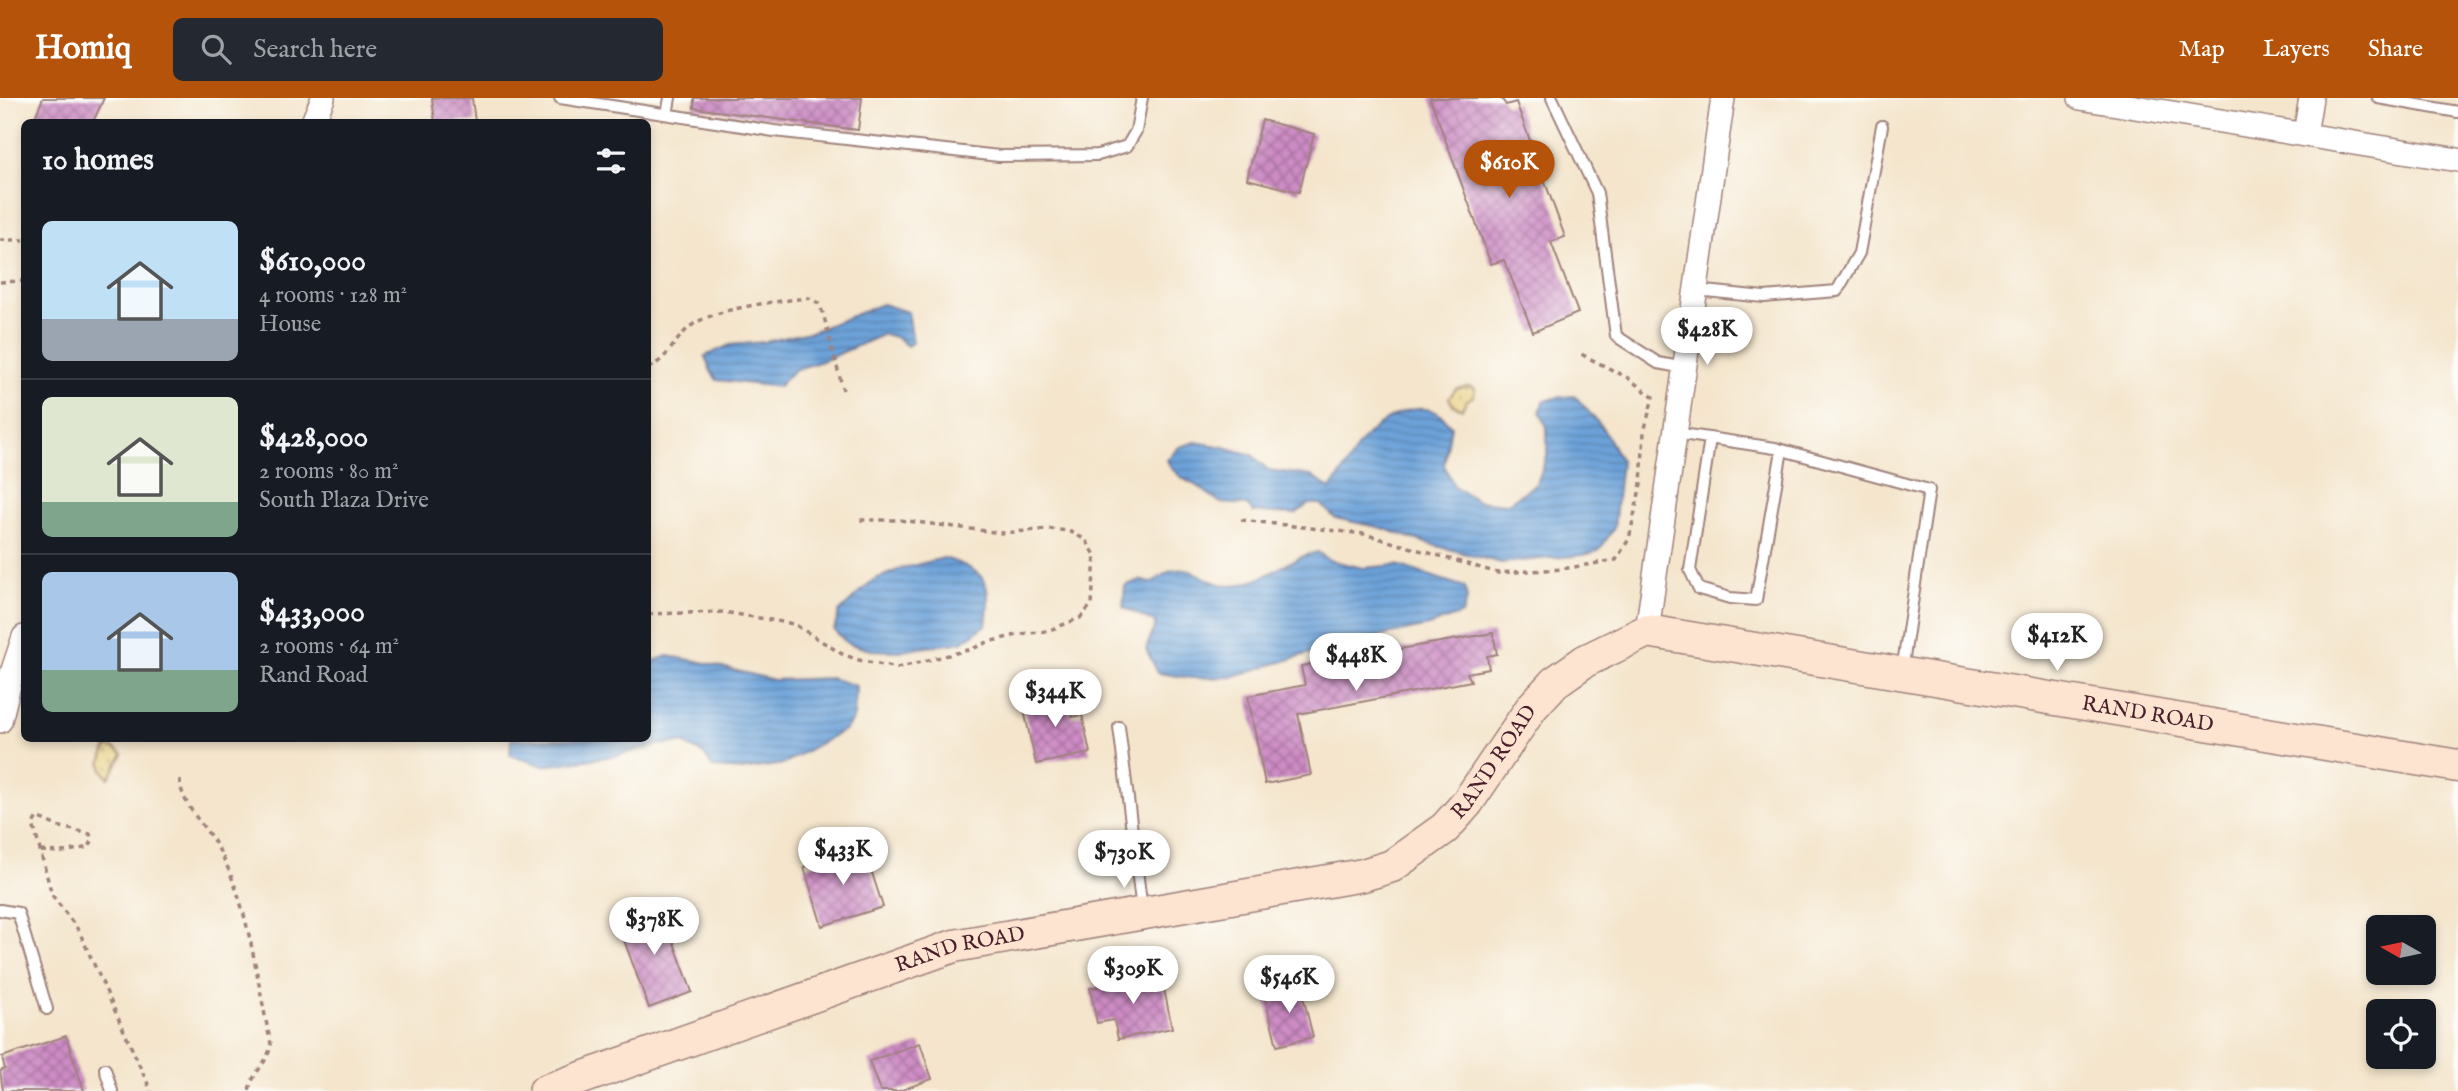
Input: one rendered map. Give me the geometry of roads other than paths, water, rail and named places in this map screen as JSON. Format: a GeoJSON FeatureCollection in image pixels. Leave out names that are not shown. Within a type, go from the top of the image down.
{"type":"FeatureCollection","features":[{"type":"Feature","properties":{"kind":"street"},"geometry":{"type":"LineString","coordinates":[[314,119],[323,98]]}},
{"type":"Feature","properties":{"kind":"street"},"geometry":{"type":"LineString","coordinates":[[1647,631],[1723,98]]}},
{"type":"Feature","properties":{"kind":"street"},"geometry":{"type":"LineString","coordinates":[[2080,98],[2458,160]]}},
{"type":"Feature","properties":{"kind":"street"},"geometry":{"type":"LineString","coordinates":[[2305,134],[2311,98]]}},
{"type":"Feature","properties":{"kind":"street","name":"RAND ROAD"},"geometry":{"type":"LineString","coordinates":[[545,1091],[954,946],[1363,875],[1392,866],[1445,828],[1467,803],[1532,706],[1555,682],[1585,662],[1647,631],[2458,766]]}},
{"type":"Feature","properties":{"kind":"street"},"geometry":{"type":"LineString","coordinates":[[0,721],[21,646]]}},
{"type":"Feature","properties":{"kind":"lane"},"geometry":{"type":"LineString","coordinates":[[560,98],[774,131],[999,156],[1098,155],[1127,146],[1136,131],[1142,98]]}},
{"type":"Feature","properties":{"kind":"lane"},"geometry":{"type":"LineString","coordinates":[[667,114],[670,98]]}},
{"type":"Feature","properties":{"kind":"lane"},"geometry":{"type":"LineString","coordinates":[[1552,98],[1597,193],[1616,336],[1658,363],[1685,368]]}},
{"type":"Feature","properties":{"kind":"lane"},"geometry":{"type":"LineString","coordinates":[[2378,98],[2458,112]]}},
{"type":"Feature","properties":{"kind":"lane"},"geometry":{"type":"LineString","coordinates":[[1696,290],[1763,297],[1837,290],[1859,253],[1882,126]]}},
{"type":"Feature","properties":{"kind":"lane"},"geometry":{"type":"LineString","coordinates":[[1675,433],[1782,450],[1929,490],[1902,674]]}},
{"type":"Feature","properties":{"kind":"lane"},"geometry":{"type":"LineString","coordinates":[[1710,438],[1690,570],[1699,589],[1730,598],[1756,600],[1782,450]]}},
{"type":"Feature","properties":{"kind":"lane"},"geometry":{"type":"LineString","coordinates":[[1119,727],[1142,913]]}},
{"type":"Feature","properties":{"kind":"lane"},"geometry":{"type":"LineString","coordinates":[[0,911],[18,913],[47,1009]]}},
{"type":"Feature","properties":{"kind":"lane"},"geometry":{"type":"LineString","coordinates":[[106,1069],[112,1091]]}},
{"type":"Feature","properties":{"kind":"water"},"geometry":{"type":"Polygon","coordinates":[[[882,304],[908,312],[913,342],[907,346],[898,338],[884,334],[825,360],[794,370],[778,387],[717,380],[705,356],[730,345],[765,342],[814,331],[882,304]]]}},
{"type":"Feature","properties":{"kind":"water"},"geometry":{"type":"Polygon","coordinates":[[[1575,396],[1602,427],[1621,461],[1614,528],[1599,551],[1583,555],[1501,563],[1382,528],[1335,518],[1321,504],[1309,504],[1295,514],[1253,512],[1247,505],[1221,503],[1182,478],[1167,460],[1179,447],[1195,442],[1224,447],[1252,455],[1268,470],[1312,476],[1330,489],[1361,442],[1376,427],[1407,411],[1429,410],[1440,415],[1451,426],[1444,465],[1454,486],[1478,501],[1506,504],[1537,483],[1547,456],[1547,427],[1540,412],[1543,402],[1558,397],[1575,396]]]}},
{"type":"Feature","properties":{"kind":"water"},"geometry":{"type":"Polygon","coordinates":[[[1318,552],[1329,560],[1363,568],[1397,565],[1465,587],[1467,599],[1462,614],[1428,626],[1331,647],[1231,677],[1192,678],[1158,673],[1146,649],[1156,623],[1123,607],[1125,586],[1139,580],[1151,583],[1166,573],[1182,569],[1220,584],[1240,584],[1252,582],[1294,560],[1318,552]]]}},
{"type":"Feature","properties":{"kind":"water"},"geometry":{"type":"Polygon","coordinates":[[[944,558],[978,573],[987,588],[986,625],[962,642],[899,651],[870,650],[847,643],[834,630],[839,612],[873,580],[903,568],[944,558]]]}},
{"type":"Feature","properties":{"kind":"water"},"geometry":{"type":"Polygon","coordinates":[[[667,656],[774,680],[831,678],[856,686],[854,717],[846,729],[783,764],[742,770],[713,768],[704,754],[683,743],[543,766],[510,755],[511,742],[651,742],[651,662],[667,656]]]}}]}
